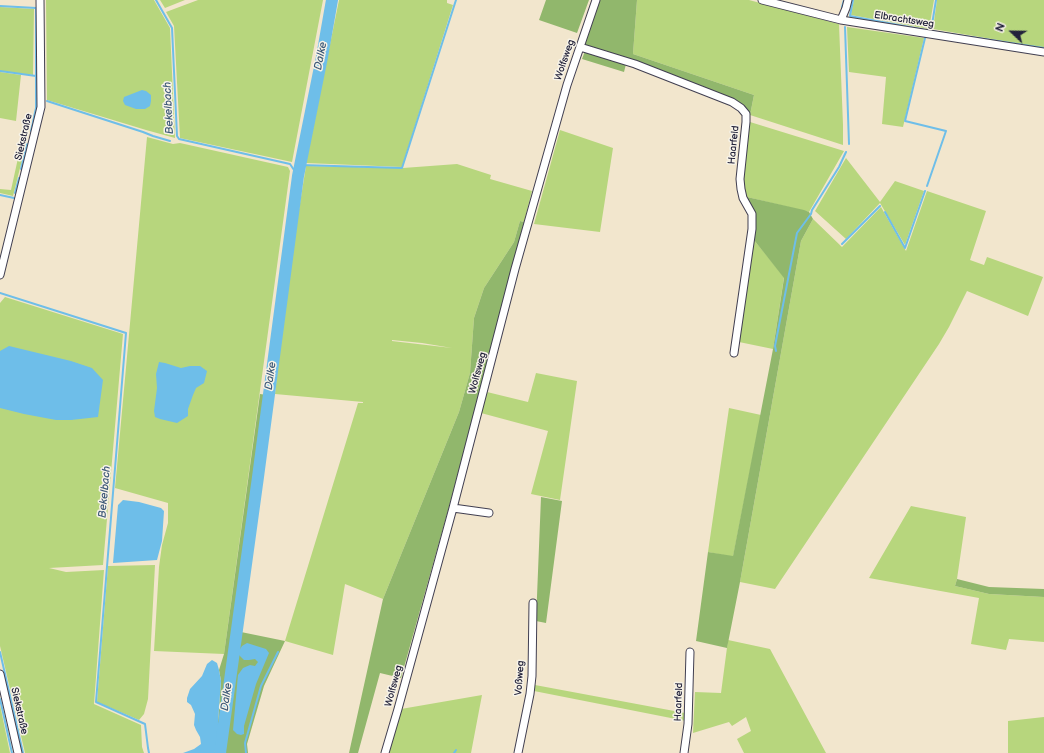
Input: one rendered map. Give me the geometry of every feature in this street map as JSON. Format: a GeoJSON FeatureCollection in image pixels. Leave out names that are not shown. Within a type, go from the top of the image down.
{"type":"FeatureCollection","features":[{"type":"Feature","properties":{"kind":"street","name":"Siekstraße"},"geometry":{"type":"LineString","coordinates":[[0,275],[41,107],[40,0]]}},
{"type":"Feature","properties":{"kind":"street","name":"Wolfsweg"},"geometry":{"type":"LineString","coordinates":[[385,753],[453,508],[520,254],[567,85],[596,0]]}},
{"type":"Feature","properties":{"kind":"street","name":"Elbrachtsweg"},"geometry":{"type":"LineString","coordinates":[[762,0],[841,20],[1044,52]]}},
{"type":"Feature","properties":{"kind":"street"},"geometry":{"type":"LineString","coordinates":[[841,20],[848,0]]}},
{"type":"Feature","properties":{"kind":"street","name":"Haarfeld"},"geometry":{"type":"LineString","coordinates":[[580,47],[635,64],[732,102],[741,108],[746,114],[740,179],[743,198],[752,214],[752,229],[734,354]]}},
{"type":"Feature","properties":{"kind":"street"},"geometry":{"type":"LineString","coordinates":[[453,508],[489,513]]}},
{"type":"Feature","properties":{"kind":"street","name":"Voßweg"},"geometry":{"type":"LineString","coordinates":[[518,753],[532,676],[533,603]]}},
{"type":"Feature","properties":{"kind":"street","name":"Haarfeld"},"geometry":{"type":"LineString","coordinates":[[684,753],[688,724],[690,652]]}},
{"type":"Feature","properties":{"kind":"street","name":"Siekstraße"},"geometry":{"type":"LineString","coordinates":[[0,674],[18,753]]}},
{"type":"Feature","properties":{"kind":"green space"},"geometry":{"type":"Polygon","coordinates":[[[46,0],[154,0],[170,28],[175,138],[47,100],[46,0]]]}},
{"type":"Feature","properties":{"kind":"green space"},"geometry":{"type":"Polygon","coordinates":[[[160,0],[185,0],[165,8],[160,0]]]}},
{"type":"Feature","properties":{"kind":"green space"},"geometry":{"type":"Polygon","coordinates":[[[198,0],[323,0],[292,162],[180,138],[174,26],[166,12],[198,0]]]}},
{"type":"Feature","properties":{"kind":"green space"},"geometry":{"type":"Polygon","coordinates":[[[339,0],[447,0],[447,3],[453,5],[402,167],[306,163],[339,0]]]}},
{"type":"Feature","properties":{"kind":"green space"},"geometry":{"type":"Polygon","coordinates":[[[546,0],[589,0],[577,33],[539,20],[546,0]]]}},
{"type":"Feature","properties":{"kind":"green space"},"geometry":{"type":"Polygon","coordinates":[[[599,0],[637,0],[633,54],[754,95],[750,115],[743,106],[583,46],[599,0]]]}},
{"type":"Feature","properties":{"kind":"green space"},"geometry":{"type":"Polygon","coordinates":[[[637,0],[749,0],[839,24],[843,145],[750,115],[754,95],[633,54],[637,0]]]}},
{"type":"Feature","properties":{"kind":"green space"},"geometry":{"type":"Polygon","coordinates":[[[854,0],[934,0],[929,29],[851,15],[854,0]]]}},
{"type":"Feature","properties":{"kind":"green space"},"geometry":{"type":"Polygon","coordinates":[[[937,0],[1044,0],[1044,48],[933,29],[937,0]]]}},
{"type":"Feature","properties":{"kind":"green space"},"geometry":{"type":"Polygon","coordinates":[[[0,7],[34,9],[33,75],[0,71],[0,7]]]}},
{"type":"Feature","properties":{"kind":"green space"},"geometry":{"type":"Polygon","coordinates":[[[847,27],[924,38],[903,127],[882,124],[886,77],[849,72],[847,27]]]}},
{"type":"Feature","properties":{"kind":"green space"},"geometry":{"type":"Polygon","coordinates":[[[585,51],[626,64],[624,72],[582,59],[585,51]]]}},
{"type":"Feature","properties":{"kind":"green space"},"geometry":{"type":"Polygon","coordinates":[[[0,72],[21,75],[16,121],[0,118],[0,72]]]}},
{"type":"Feature","properties":{"kind":"green space"},"geometry":{"type":"Polygon","coordinates":[[[750,122],[844,151],[809,212],[747,197],[743,188],[742,178],[750,122]]]}},
{"type":"Feature","properties":{"kind":"green space"},"geometry":{"type":"Polygon","coordinates":[[[560,130],[613,148],[600,232],[534,224],[560,130]]]}},
{"type":"Feature","properties":{"kind":"green space"},"geometry":{"type":"Polygon","coordinates":[[[147,137],[173,144],[180,143],[288,167],[290,171],[224,654],[154,651],[159,567],[162,545],[168,523],[168,503],[115,488],[147,137]]]}},
{"type":"Feature","properties":{"kind":"green space"},"geometry":{"type":"Polygon","coordinates":[[[22,140],[27,140],[13,196],[0,193],[0,189],[11,190],[22,140]]]}},
{"type":"Feature","properties":{"kind":"green space"},"geometry":{"type":"Polygon","coordinates":[[[846,158],[880,202],[895,181],[924,191],[905,245],[880,203],[846,239],[815,211],[846,158]]]}},
{"type":"Feature","properties":{"kind":"green space"},"geometry":{"type":"Polygon","coordinates":[[[457,164],[491,175],[490,179],[532,191],[524,222],[520,221],[514,242],[484,288],[474,318],[470,373],[459,412],[383,599],[345,584],[333,655],[285,641],[358,403],[363,402],[275,394],[287,284],[306,166],[403,168],[457,164]],[[392,340],[452,348],[422,343],[392,340]]]}},
{"type":"Feature","properties":{"kind":"green space"},"geometry":{"type":"Polygon","coordinates":[[[927,191],[986,211],[970,260],[984,265],[987,257],[1043,277],[1028,316],[967,291],[939,344],[775,589],[740,582],[801,241],[813,219],[842,247],[881,207],[906,251],[927,191]]]}},
{"type":"Feature","properties":{"kind":"green space"},"geometry":{"type":"Polygon","coordinates":[[[747,197],[804,210],[809,212],[813,219],[801,241],[727,648],[696,641],[708,552],[733,556],[773,349],[784,278],[754,240],[756,229],[754,214],[747,197]]]}},
{"type":"Feature","properties":{"kind":"green space"},"geometry":{"type":"Polygon","coordinates":[[[520,221],[524,222],[449,507],[401,678],[380,673],[358,753],[349,753],[383,599],[459,412],[470,373],[474,318],[484,288],[514,242],[520,221]]]}},
{"type":"Feature","properties":{"kind":"green space"},"geometry":{"type":"Polygon","coordinates":[[[754,240],[784,277],[773,349],[739,342],[754,240]]]}},
{"type":"Feature","properties":{"kind":"green space"},"geometry":{"type":"Polygon","coordinates":[[[5,297],[123,334],[103,565],[49,568],[66,572],[104,570],[94,704],[141,725],[142,747],[144,753],[25,753],[0,646],[0,303],[5,297]]]}},
{"type":"Feature","properties":{"kind":"green space"},"geometry":{"type":"Polygon","coordinates":[[[536,373],[577,381],[560,500],[531,494],[548,431],[481,413],[487,392],[528,402],[536,373]]]}},
{"type":"Feature","properties":{"kind":"green space"},"geometry":{"type":"Polygon","coordinates":[[[260,394],[274,396],[241,632],[285,641],[264,686],[247,744],[248,753],[214,753],[217,746],[218,735],[221,681],[219,670],[224,654],[260,394]]]}},
{"type":"Feature","properties":{"kind":"green space"},"geometry":{"type":"Polygon","coordinates":[[[729,408],[761,415],[733,557],[708,552],[729,408]]]}},
{"type":"Feature","properties":{"kind":"green space"},"geometry":{"type":"Polygon","coordinates":[[[541,497],[562,501],[546,623],[536,621],[541,497]]]}},
{"type":"Feature","properties":{"kind":"green space"},"geometry":{"type":"Polygon","coordinates":[[[911,506],[966,517],[955,586],[989,594],[1044,597],[1044,642],[1009,639],[1006,650],[971,644],[979,598],[869,578],[911,506]]]}},
{"type":"Feature","properties":{"kind":"green space"},"geometry":{"type":"Polygon","coordinates":[[[155,565],[148,699],[144,714],[139,720],[97,702],[108,566],[155,565]]]}},
{"type":"Feature","properties":{"kind":"green space"},"geometry":{"type":"Polygon","coordinates":[[[957,579],[989,587],[1044,589],[1044,597],[989,594],[955,586],[957,579]]]}},
{"type":"Feature","properties":{"kind":"green space"},"geometry":{"type":"Polygon","coordinates":[[[728,640],[770,649],[826,753],[744,753],[737,739],[751,731],[746,717],[732,726],[729,722],[693,733],[695,692],[721,693],[728,640]]]}},
{"type":"Feature","properties":{"kind":"green space"},"geometry":{"type":"Polygon","coordinates":[[[535,685],[685,713],[686,721],[534,691],[535,685]]]}},
{"type":"Feature","properties":{"kind":"green space"},"geometry":{"type":"Polygon","coordinates":[[[482,695],[471,753],[388,753],[401,709],[482,695]]]}},
{"type":"Feature","properties":{"kind":"green space"},"geometry":{"type":"Polygon","coordinates":[[[0,705],[10,753],[0,753],[0,705]]]}},
{"type":"Feature","properties":{"kind":"green space"},"geometry":{"type":"Polygon","coordinates":[[[1044,717],[1044,753],[1008,753],[1008,721],[1044,717]]]}},
{"type":"Feature","properties":{"kind":"water"},"geometry":{"type":"Polygon","coordinates":[[[142,90],[151,95],[150,106],[145,109],[136,109],[125,105],[123,101],[124,97],[142,90]]]}},
{"type":"Feature","properties":{"kind":"water"},"geometry":{"type":"Polygon","coordinates":[[[9,346],[71,361],[92,368],[103,380],[98,417],[56,420],[0,408],[0,351],[9,346]]]}},
{"type":"Feature","properties":{"kind":"water"},"geometry":{"type":"Polygon","coordinates":[[[159,362],[181,368],[200,366],[207,371],[204,383],[196,388],[193,395],[188,409],[188,416],[177,423],[155,417],[154,411],[157,388],[156,374],[159,362]]]}},
{"type":"Feature","properties":{"kind":"water"},"geometry":{"type":"Polygon","coordinates":[[[123,500],[139,502],[161,508],[164,511],[162,541],[157,560],[113,563],[118,505],[123,500]]]}},
{"type":"Feature","properties":{"kind":"water"},"geometry":{"type":"Polygon","coordinates":[[[247,643],[266,649],[269,653],[256,684],[244,726],[244,734],[241,735],[237,734],[233,730],[238,675],[243,668],[250,665],[255,666],[258,662],[255,659],[244,660],[239,655],[239,651],[242,646],[247,643]]]}},
{"type":"Feature","properties":{"kind":"water"},"geometry":{"type":"Polygon","coordinates":[[[212,660],[217,663],[221,681],[217,746],[214,753],[183,753],[194,749],[201,744],[200,737],[194,725],[195,714],[191,705],[187,702],[187,698],[190,689],[202,676],[207,664],[212,660]]]}},
{"type":"Feature","properties":{"kind":"waterway","name":"Bekelbach"},"geometry":{"type":"LineString","coordinates":[[156,0],[172,28],[177,136],[179,139],[290,164],[298,176]]}},
{"type":"Feature","properties":{"kind":"waterway","name":"Dalke"},"geometry":{"type":"LineString","coordinates":[[220,753],[298,176],[332,0]]}},
{"type":"Feature","properties":{"kind":"waterway"},"geometry":{"type":"LineString","coordinates":[[300,165],[402,168],[456,0]]}},
{"type":"Feature","properties":{"kind":"waterway"},"geometry":{"type":"LineString","coordinates":[[842,7],[844,0]]}},
{"type":"Feature","properties":{"kind":"waterway"},"geometry":{"type":"LineString","coordinates":[[850,16],[853,0]]}},
{"type":"Feature","properties":{"kind":"waterway"},"geometry":{"type":"LineString","coordinates":[[931,31],[936,0]]}},
{"type":"Feature","properties":{"kind":"waterway"},"geometry":{"type":"LineString","coordinates":[[0,6],[36,8],[36,108],[31,131]]}},
{"type":"Feature","properties":{"kind":"waterway"},"geometry":{"type":"LineString","coordinates":[[850,16],[931,31],[1044,48]]}},
{"type":"Feature","properties":{"kind":"waterway"},"geometry":{"type":"LineString","coordinates":[[845,27],[849,144]]}},
{"type":"Feature","properties":{"kind":"waterway"},"geometry":{"type":"LineString","coordinates":[[925,38],[905,121],[946,131],[927,186]]}},
{"type":"Feature","properties":{"kind":"waterway"},"geometry":{"type":"LineString","coordinates":[[0,71],[36,76]]}},
{"type":"Feature","properties":{"kind":"waterway"},"geometry":{"type":"LineString","coordinates":[[47,101],[170,141]]}},
{"type":"Feature","properties":{"kind":"waterway","name":"Bekelbach"},"geometry":{"type":"LineString","coordinates":[[21,169],[27,144]]}},
{"type":"Feature","properties":{"kind":"waterway"},"geometry":{"type":"LineString","coordinates":[[776,351],[775,346],[797,233],[811,214],[839,167],[846,152]]}},
{"type":"Feature","properties":{"kind":"waterway","name":"Bekelbach"},"geometry":{"type":"LineString","coordinates":[[15,193],[19,178]]}},
{"type":"Feature","properties":{"kind":"waterway"},"geometry":{"type":"LineString","coordinates":[[885,212],[905,248],[925,191]]}},
{"type":"Feature","properties":{"kind":"waterway","name":"Bekelbach"},"geometry":{"type":"LineString","coordinates":[[0,195],[14,198]]}},
{"type":"Feature","properties":{"kind":"waterway"},"geometry":{"type":"LineString","coordinates":[[842,244],[880,206]]}},
{"type":"Feature","properties":{"kind":"waterway","name":"Bekelbach"},"geometry":{"type":"LineString","coordinates":[[0,293],[126,333],[96,702],[145,724],[149,753]]}},
{"type":"Feature","properties":{"kind":"waterway"},"geometry":{"type":"LineString","coordinates":[[0,652],[23,753]]}},
{"type":"Feature","properties":{"kind":"waterway"},"geometry":{"type":"LineString","coordinates":[[246,753],[245,743],[261,686],[278,652]]}},
{"type":"Feature","properties":{"kind":"waterway"},"geometry":{"type":"LineString","coordinates":[[0,699],[12,753]]}}]}
